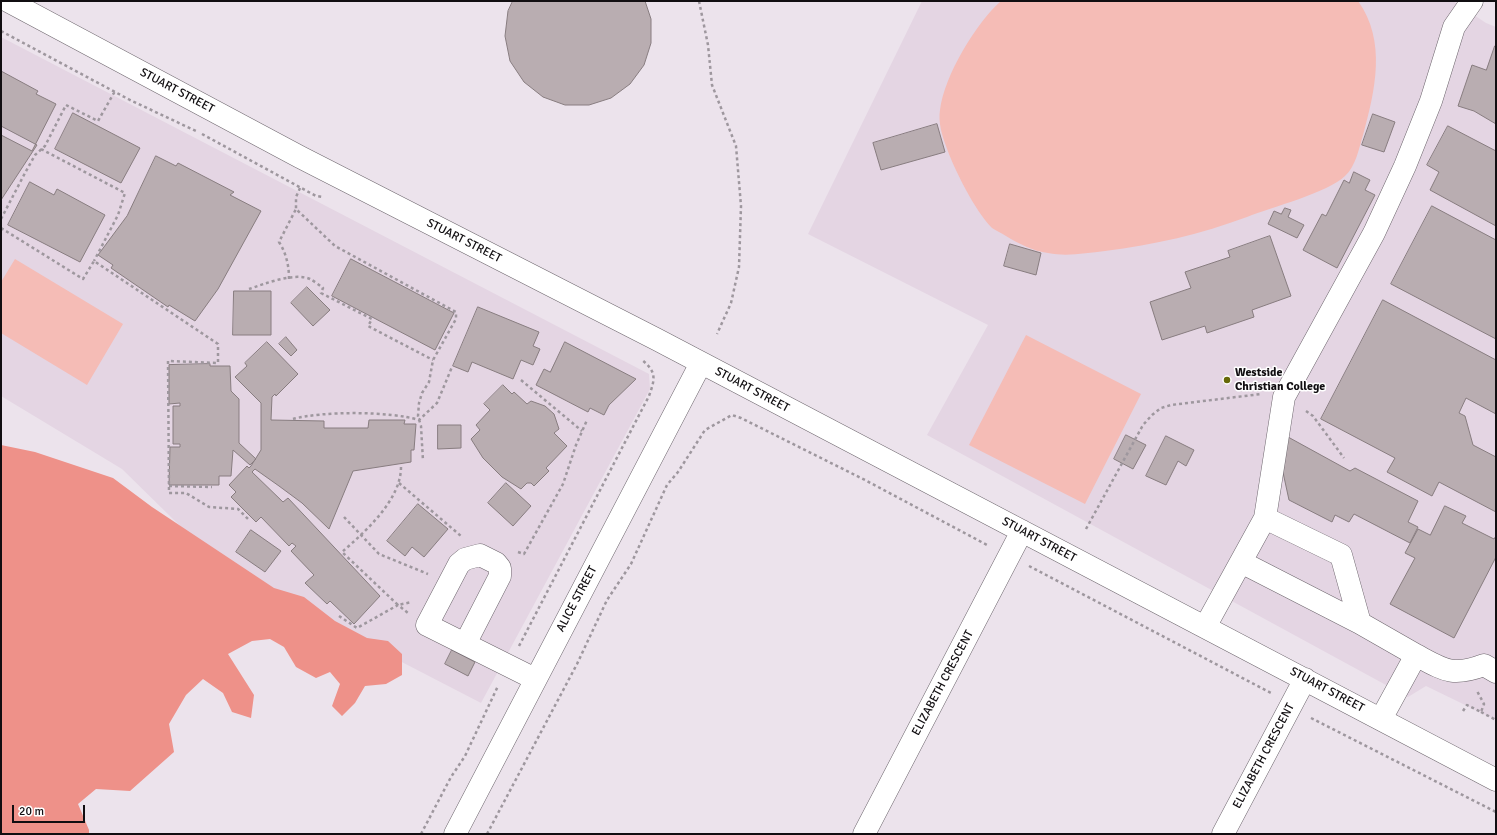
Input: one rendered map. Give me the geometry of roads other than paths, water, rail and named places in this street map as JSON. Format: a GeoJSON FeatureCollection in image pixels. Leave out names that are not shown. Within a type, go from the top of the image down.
{"type":"FeatureCollection","features":[{"type":"Feature","properties":{"kind":"street","name":"STUART STREET"},"geometry":{"type":"LineString","coordinates":[[8,1],[300,157],[701,363],[1496,780]]}},
{"type":"Feature","properties":{"kind":"street"},"geometry":{"type":"LineString","coordinates":[[1205,627],[1266,518],[1284,398],[1374,233],[1405,166],[1431,101],[1454,27],[1472,1]]}},
{"type":"Feature","properties":{"kind":"street","name":"ALICE STREET"},"geometry":{"type":"LineString","coordinates":[[454,834],[701,363]]}},
{"type":"Feature","properties":{"kind":"street"},"geometry":{"type":"LineString","coordinates":[[1266,518],[1341,555],[1360,623]]}},
{"type":"Feature","properties":{"kind":"street","name":"ELIZABETH CRESCENT"},"geometry":{"type":"LineString","coordinates":[[864,834],[1022,531]]}},
{"type":"Feature","properties":{"kind":"street"},"geometry":{"type":"LineString","coordinates":[[1241,562],[1360,623],[1443,670],[1459,672],[1484,665],[1496,672]]}},
{"type":"Feature","properties":{"kind":"street"},"geometry":{"type":"LineString","coordinates":[[465,644],[535,679]]}},
{"type":"Feature","properties":{"kind":"street"},"geometry":{"type":"LineString","coordinates":[[1381,719],[1416,655]]}},
{"type":"Feature","properties":{"kind":"street","name":"ELIZABETH CRESCENT"},"geometry":{"type":"LineString","coordinates":[[1223,834],[1305,679]]}},
{"type":"Feature","properties":{"kind":"place","name":"Westside Christian College"},"geometry":{"type":"Point","coordinates":[1227,380]}}]}
